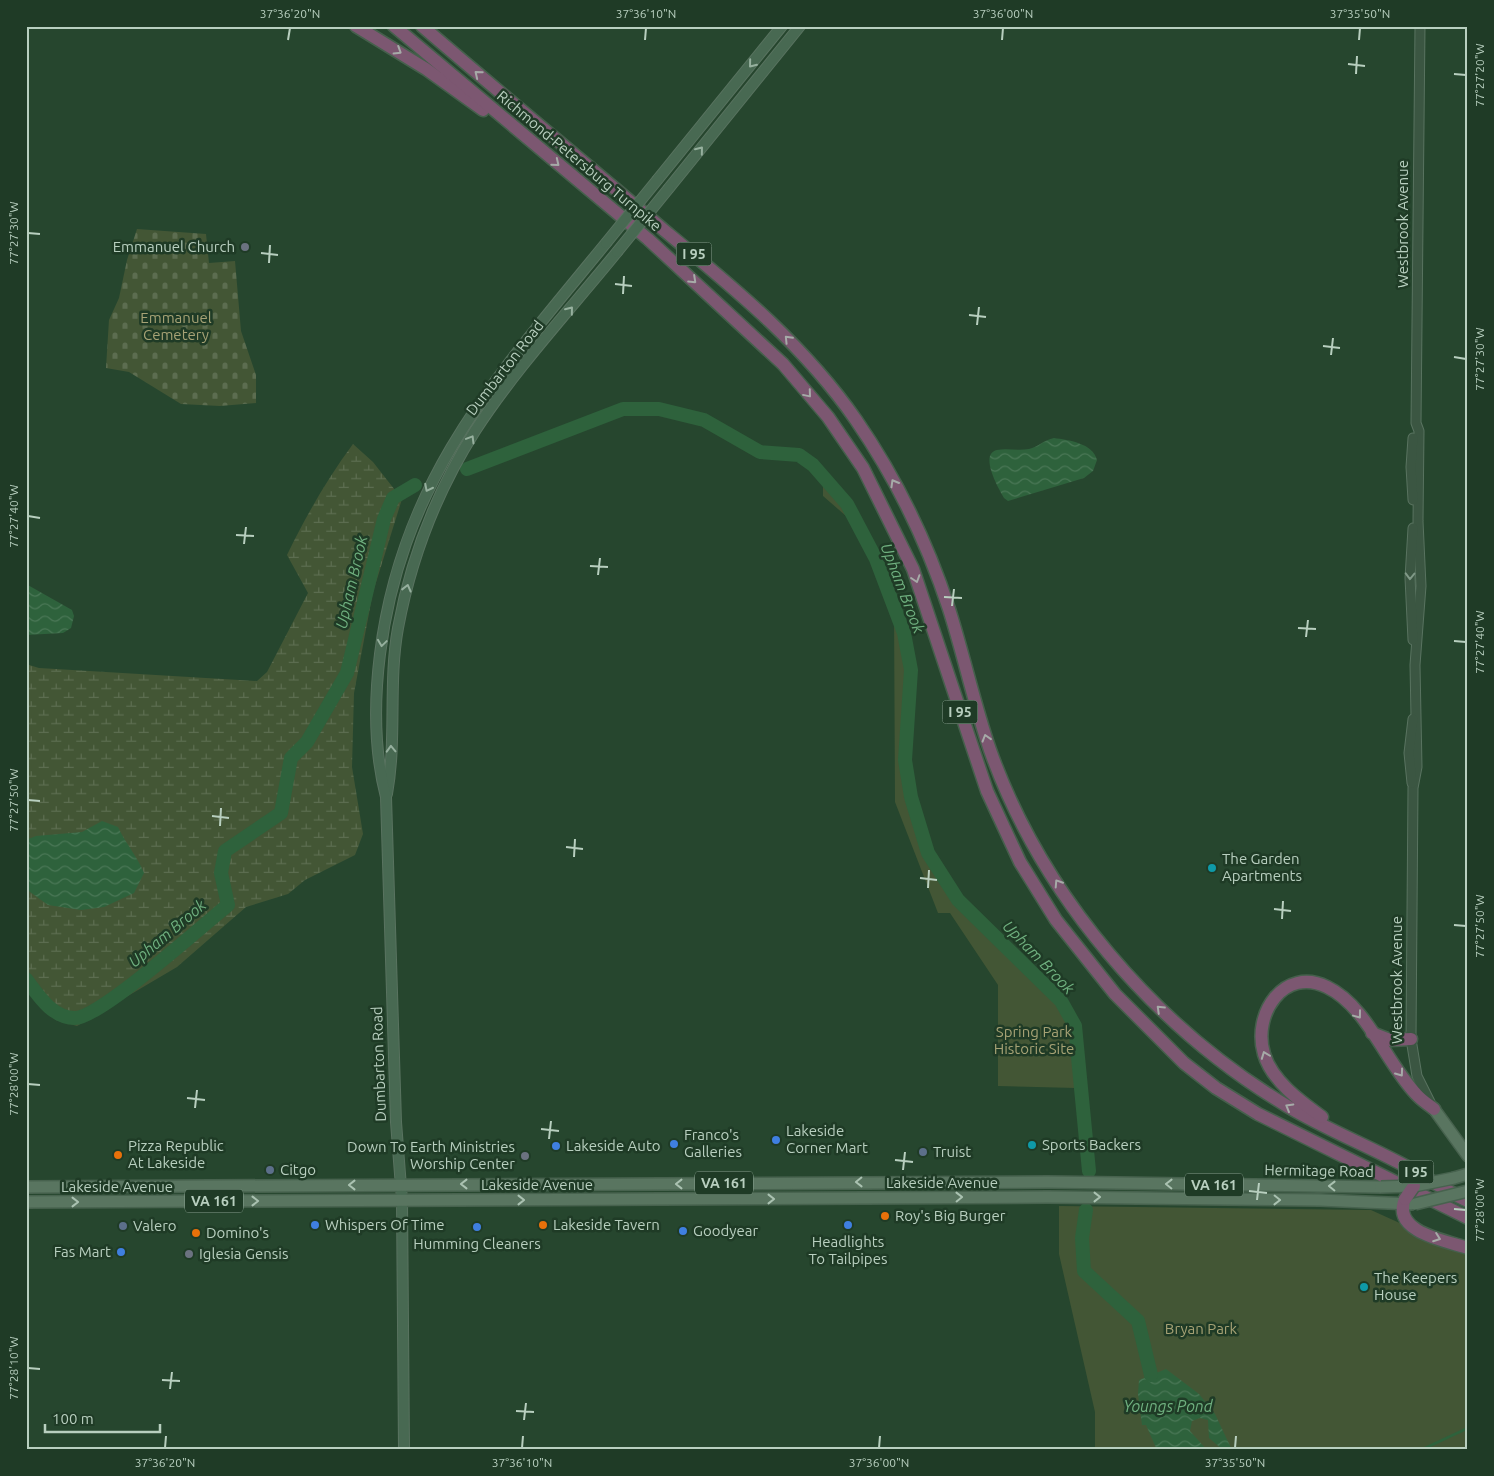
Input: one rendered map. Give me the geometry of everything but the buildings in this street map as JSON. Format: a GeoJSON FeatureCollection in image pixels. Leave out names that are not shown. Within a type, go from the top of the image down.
{"type":"FeatureCollection","features":[{"type":"Feature","properties":{"kind":"highway"},"geometry":{"type":"LineString","coordinates":[[356,26],[426,69],[473,104],[519,132]]}},
{"type":"Feature","properties":{"kind":"highway","name":"Richmond-Petersburg Turnpike"},"geometry":{"type":"LineString","coordinates":[[394,26],[648,239],[783,364],[828,417],[863,468],[913,569],[987,791],[1020,862],[1056,920],[1114,994],[1184,1063],[1216,1088],[1258,1114],[1468,1218]]}},
{"type":"Feature","properties":{"kind":"highway","name":"Richmond-Petersburg Turnpike"},"geometry":{"type":"LineString","coordinates":[[422,26],[742,295],[813,366],[852,415],[873,446],[917,526],[949,609],[986,737],[1016,810],[1074,908],[1132,981],[1163,1013],[1224,1063],[1289,1108],[1364,1145],[1468,1201]]}},
{"type":"Feature","properties":{"kind":"highway"},"geometry":{"type":"LineString","coordinates":[[1364,1145],[1307,1106],[1276,1078],[1264,1056],[1261,1041],[1262,1023],[1266,1009],[1286,987],[1318,982],[1348,1001],[1416,1094],[1434,1108]]}},
{"type":"Feature","properties":{"kind":"highway"},"geometry":{"type":"LineString","coordinates":[[1372,1033],[1390,1040],[1411,1039]]}},
{"type":"Feature","properties":{"kind":"highway"},"geometry":{"type":"LineString","coordinates":[[1414,1186],[1407,1202],[1404,1216],[1412,1227],[1468,1248]]}},
{"type":"Feature","properties":{"kind":"main road","name":"Dumbarton Road"},"geometry":{"type":"LineString","coordinates":[[386,797],[378,767],[377,706],[379,663],[389,601],[411,526],[438,468],[464,424],[514,356],[782,26]]}},
{"type":"Feature","properties":{"kind":"main road","name":"Dumbarton Road"},"geometry":{"type":"LineString","coordinates":[[404,1450],[402,1200],[396,1112],[386,797],[392,766],[391,700],[398,630],[411,570],[430,516],[449,478],[476,431],[501,395],[800,26]]}},
{"type":"Feature","properties":{"kind":"main road","name":"Westbrook Avenue"},"geometry":{"type":"LineString","coordinates":[[1434,1108],[1468,1156]]}},
{"type":"Feature","properties":{"kind":"main road","name":"Hermitage Road"},"geometry":{"type":"LineString","coordinates":[[1048,1182],[1380,1187],[1414,1186],[1468,1174]]}},
{"type":"Feature","properties":{"kind":"main road","name":"Lakeside Avenue"},"geometry":{"type":"LineString","coordinates":[[26,1187],[1048,1182]]}},
{"type":"Feature","properties":{"kind":"main road","name":"Hermitage Road"},"geometry":{"type":"LineString","coordinates":[[1048,1197],[1407,1202],[1468,1191]]}},
{"type":"Feature","properties":{"kind":"main road","name":"Lakeside Avenue"},"geometry":{"type":"LineString","coordinates":[[26,1202],[1048,1197]]}},
{"type":"Feature","properties":{"kind":"street","name":"Westbrook Avenue"},"geometry":{"type":"LineString","coordinates":[[1420,26],[1416,423],[1418,431],[1418,521],[1421,586],[1415,665],[1414,712],[1417,725],[1417,767],[1413,788],[1411,1039],[1414,1063],[1420,1086],[1434,1108]]}},
{"type":"Feature","properties":{"kind":"green space","name":"Emmanuel Cemetery"},"geometry":{"type":"Polygon","coordinates":[[[137,229],[206,234],[209,263],[235,261],[241,331],[256,375],[256,403],[220,406],[181,404],[129,372],[106,368],[109,320],[119,298],[127,260],[137,229]]]}},
{"type":"Feature","properties":{"kind":"green space"},"geometry":{"type":"Polygon","coordinates":[[[353,444],[373,462],[402,499],[373,592],[354,693],[352,767],[363,834],[355,855],[305,880],[288,894],[246,907],[177,967],[77,1026],[56,1020],[26,986],[26,664],[39,668],[257,681],[267,672],[308,593],[287,555],[317,498],[353,444]]]}},
{"type":"Feature","properties":{"kind":"green space","name":"Spring Park Historic Site"},"geometry":{"type":"Polygon","coordinates":[[[823,480],[831,485],[840,496],[872,543],[903,619],[911,653],[910,695],[901,757],[903,783],[911,808],[929,846],[932,868],[958,899],[984,922],[1007,953],[1064,1000],[1068,1014],[1076,1088],[998,1086],[998,985],[950,913],[938,913],[895,802],[894,610],[871,554],[859,533],[846,516],[823,496],[823,480]]]}},
{"type":"Feature","properties":{"kind":"green space","name":"Bryan Park"},"geometry":{"type":"Polygon","coordinates":[[[1059,1206],[1371,1210],[1468,1254],[1468,1450],[1095,1450],[1095,1412],[1059,1254],[1059,1206]]]}},
{"type":"Feature","properties":{"kind":"water"},"geometry":{"type":"Polygon","coordinates":[[[1054,438],[1079,443],[1091,450],[1097,460],[1093,471],[1084,478],[1008,501],[1004,498],[992,472],[990,458],[992,453],[1001,449],[1029,449],[1054,438]]]}},
{"type":"Feature","properties":{"kind":"water"},"geometry":{"type":"Polygon","coordinates":[[[26,584],[72,610],[74,616],[71,628],[63,633],[26,635],[26,584]]]}},
{"type":"Feature","properties":{"kind":"water"},"geometry":{"type":"Polygon","coordinates":[[[102,821],[118,827],[144,873],[134,893],[104,907],[81,910],[48,905],[26,889],[26,840],[36,836],[82,832],[102,821]]]}},
{"type":"Feature","properties":{"kind":"water","name":"Youngs Pond"},"geometry":{"type":"Polygon","coordinates":[[[1166,1369],[1199,1394],[1215,1414],[1232,1450],[1223,1450],[1209,1438],[1208,1420],[1200,1418],[1192,1421],[1190,1431],[1207,1450],[1157,1450],[1146,1425],[1142,1425],[1138,1394],[1139,1380],[1166,1369]]]}},
{"type":"Feature","properties":{"kind":"waterway","name":"Upham Brook"},"geometry":{"type":"LineString","coordinates":[[467,469],[623,409],[659,409],[704,420],[760,452],[799,455],[813,465],[847,504],[876,559],[904,633],[911,670],[905,760],[911,797],[928,853],[958,900],[1061,1001],[1075,1026],[1089,1171]]}},
{"type":"Feature","properties":{"kind":"waterway","name":"Upham Brook"},"geometry":{"type":"LineString","coordinates":[[26,979],[46,1004],[59,1014],[75,1018],[88,1014],[128,988],[228,905],[221,873],[225,851],[281,813],[291,758],[307,742],[347,673],[384,519],[393,498],[415,485]]}},
{"type":"Feature","properties":{"kind":"waterway","name":"Upham Brook"},"geometry":{"type":"LineString","coordinates":[[1086,1210],[1082,1238],[1084,1271],[1138,1321],[1151,1375]]}},
{"type":"Feature","properties":{"kind":"waterway"},"geometry":{"type":"LineString","coordinates":[[1421,1450],[1468,1428]]}},
{"type":"Feature","properties":{"kind":"place","name":"Emmanuel Church"},"geometry":{"type":"Point","coordinates":[245,247]}},
{"type":"Feature","properties":{"kind":"place","name":"The Garden Apartments"},"geometry":{"type":"Point","coordinates":[1212,868]}},
{"type":"Feature","properties":{"kind":"place","name":"Lakeside Corner Mart"},"geometry":{"type":"Point","coordinates":[776,1140]}},
{"type":"Feature","properties":{"kind":"place","name":"Franco's Galleries"},"geometry":{"type":"Point","coordinates":[674,1144]}},
{"type":"Feature","properties":{"kind":"place","name":"Sports Backers"},"geometry":{"type":"Point","coordinates":[1032,1145]}},
{"type":"Feature","properties":{"kind":"place","name":"Lakeside Auto"},"geometry":{"type":"Point","coordinates":[556,1146]}},
{"type":"Feature","properties":{"kind":"place","name":"Truist"},"geometry":{"type":"Point","coordinates":[923,1152]}},
{"type":"Feature","properties":{"kind":"place","name":"Pizza Republic At Lakeside"},"geometry":{"type":"Point","coordinates":[118,1155]}},
{"type":"Feature","properties":{"kind":"place","name":"Down To Earth Ministries Worship Center"},"geometry":{"type":"Point","coordinates":[525,1156]}},
{"type":"Feature","properties":{"kind":"place","name":"Citgo"},"geometry":{"type":"Point","coordinates":[270,1170]}},
{"type":"Feature","properties":{"kind":"place","name":"Roy's Big Burger"},"geometry":{"type":"Point","coordinates":[885,1216]}},
{"type":"Feature","properties":{"kind":"place","name":"Whispers Of Time"},"geometry":{"type":"Point","coordinates":[315,1225]}},
{"type":"Feature","properties":{"kind":"place","name":"Lakeside Tavern"},"geometry":{"type":"Point","coordinates":[543,1225]}},
{"type":"Feature","properties":{"kind":"place","name":"Headlights To Tailpipes"},"geometry":{"type":"Point","coordinates":[848,1225]}},
{"type":"Feature","properties":{"kind":"place","name":"Valero"},"geometry":{"type":"Point","coordinates":[123,1226]}},
{"type":"Feature","properties":{"kind":"place","name":"Humming Cleaners"},"geometry":{"type":"Point","coordinates":[477,1227]}},
{"type":"Feature","properties":{"kind":"place","name":"Goodyear"},"geometry":{"type":"Point","coordinates":[683,1231]}},
{"type":"Feature","properties":{"kind":"place","name":"Domino's"},"geometry":{"type":"Point","coordinates":[196,1233]}},
{"type":"Feature","properties":{"kind":"place","name":"Fas Mart"},"geometry":{"type":"Point","coordinates":[121,1252]}},
{"type":"Feature","properties":{"kind":"place","name":"Iglesia Gensis"},"geometry":{"type":"Point","coordinates":[189,1254]}},
{"type":"Feature","properties":{"kind":"place","name":"The Keepers House"},"geometry":{"type":"Point","coordinates":[1364,1287]}}]}
